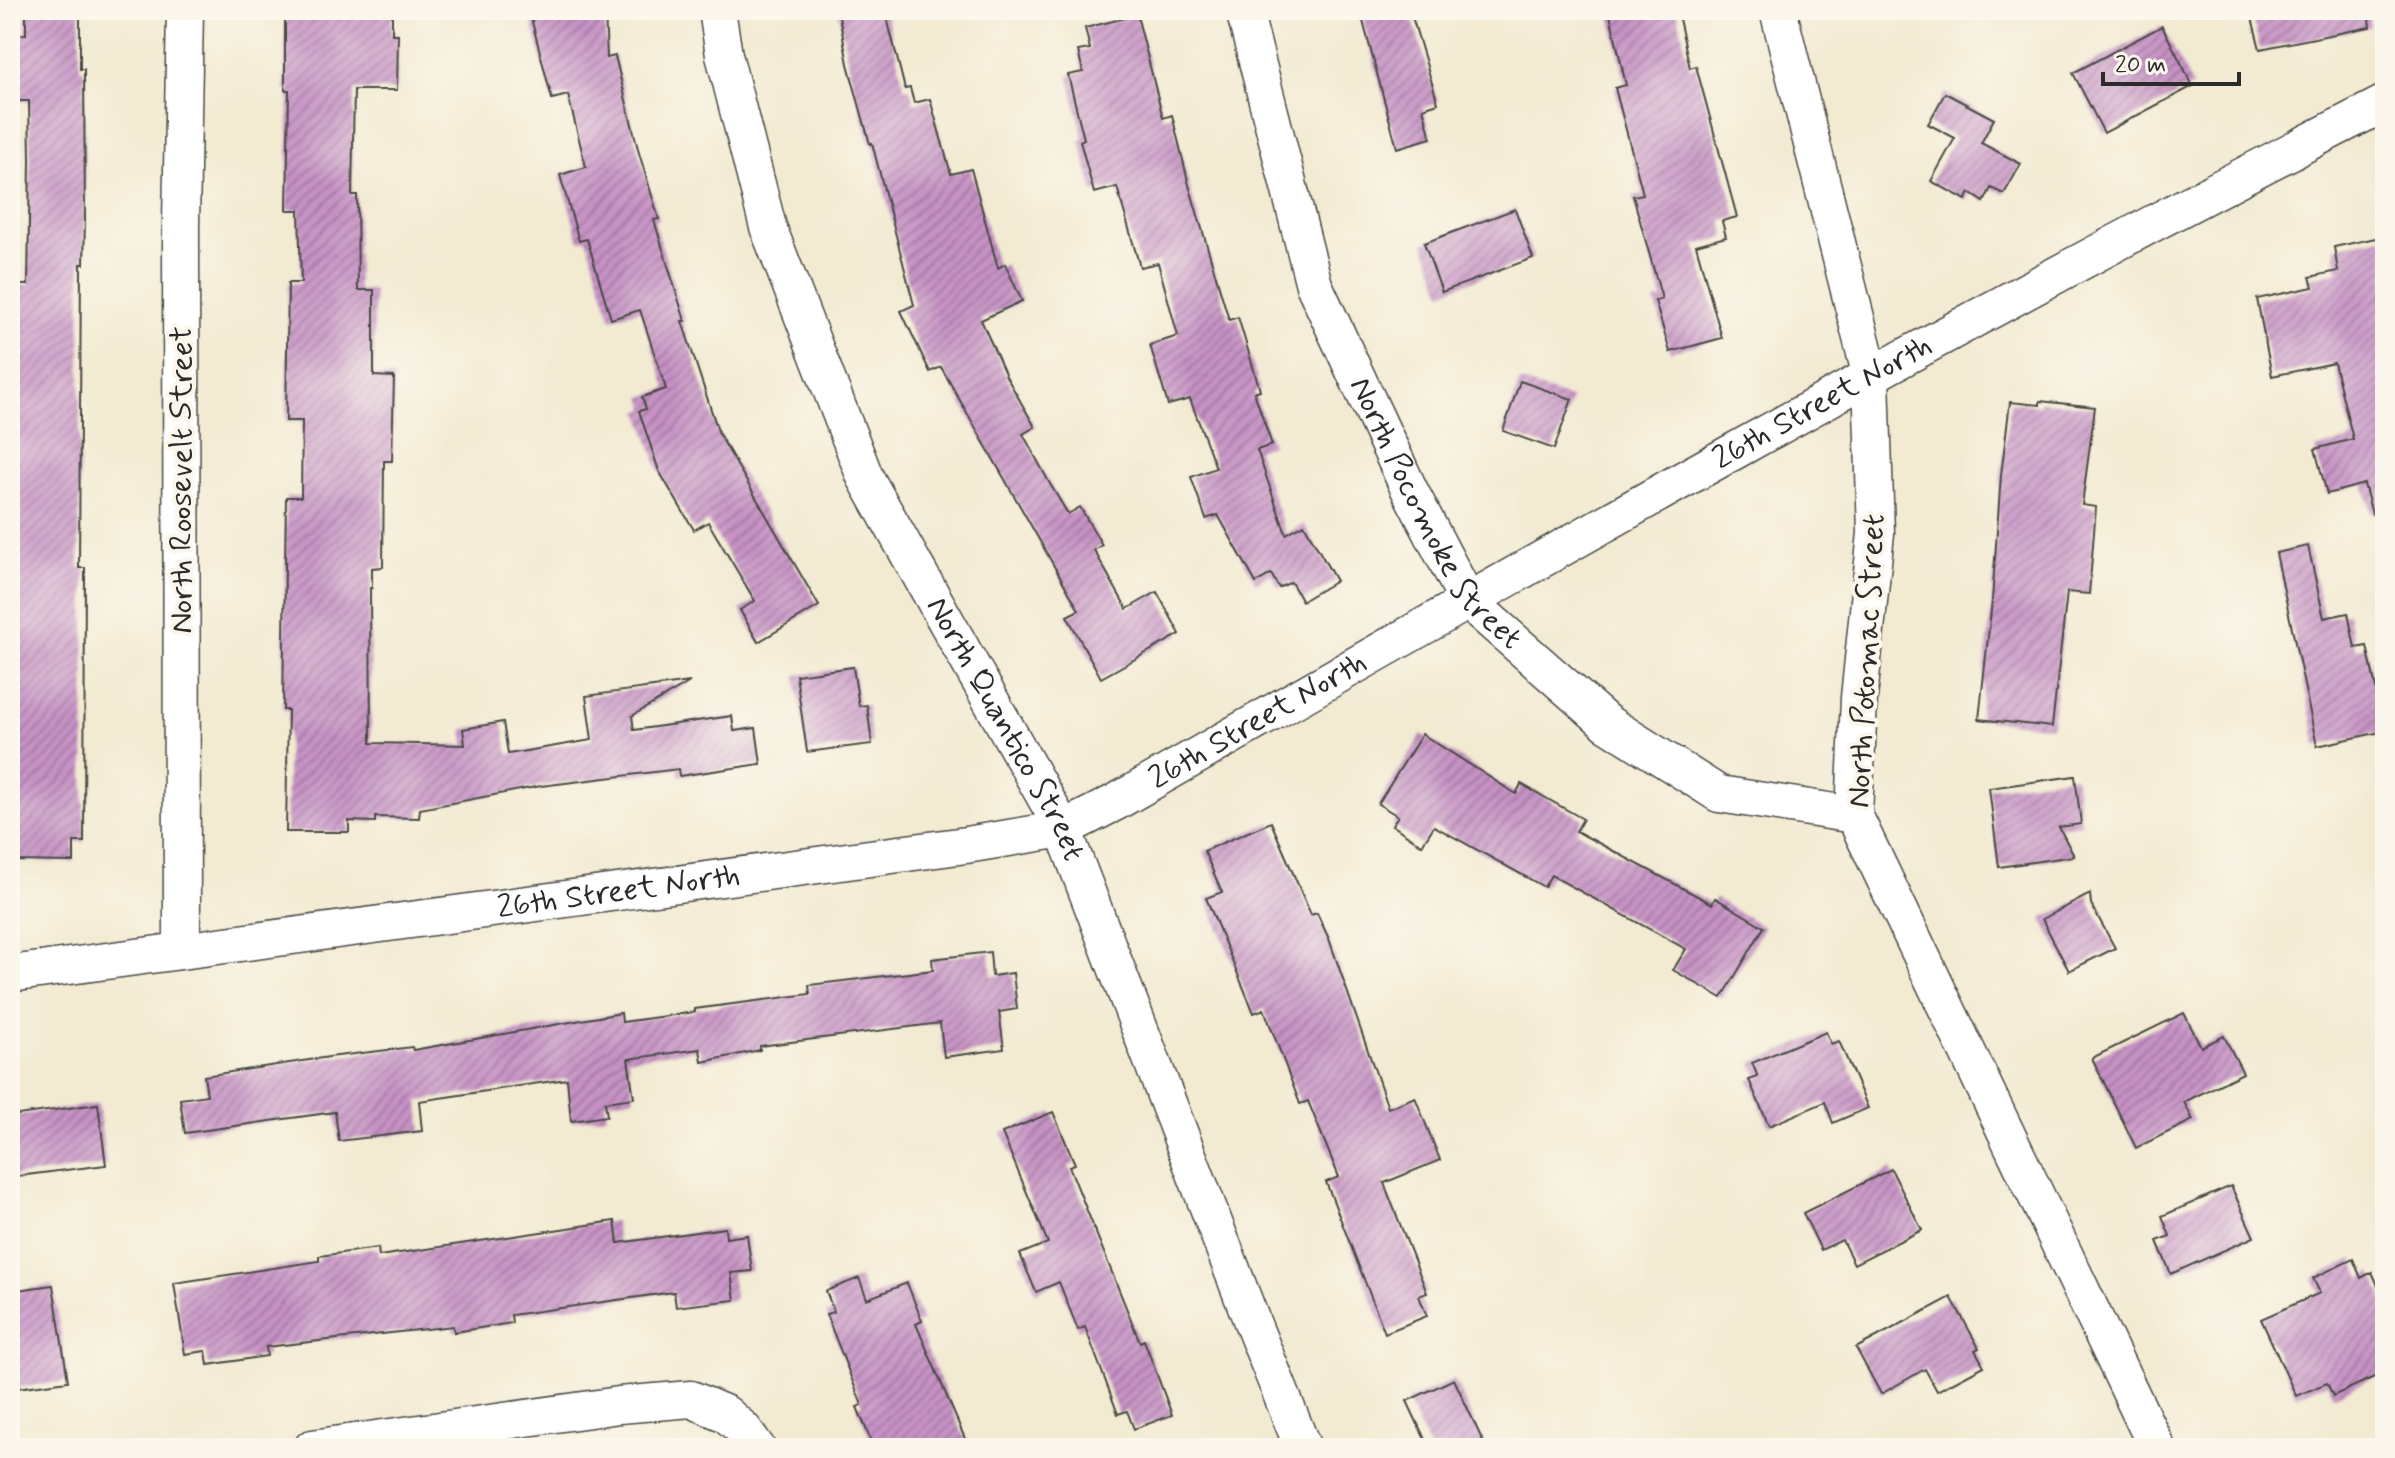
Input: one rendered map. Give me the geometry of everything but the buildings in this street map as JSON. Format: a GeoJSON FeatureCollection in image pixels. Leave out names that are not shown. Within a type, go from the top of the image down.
{"type":"FeatureCollection","features":[{"type":"Feature","properties":{"kind":"street","name":"North Roosevelt Street"},"geometry":{"type":"LineString","coordinates":[[182,950],[181,223],[185,10]]}},
{"type":"Feature","properties":{"kind":"street","name":"North Quantico Street"},"geometry":{"type":"LineString","coordinates":[[717,10],[724,55],[768,227],[865,477],[1063,829],[1303,1448]]}},
{"type":"Feature","properties":{"kind":"street","name":"North Pocomoke Street"},"geometry":{"type":"LineString","coordinates":[[1244,10],[1314,285],[1409,489],[1467,600],[1607,723],[1719,794],[1854,815]]}},
{"type":"Feature","properties":{"kind":"street","name":"North Potomac Street"},"geometry":{"type":"LineString","coordinates":[[1778,10],[1871,377],[1876,533],[1859,698],[1854,815],[2157,1448]]}},
{"type":"Feature","properties":{"kind":"street","name":"26th Street North"},"geometry":{"type":"LineString","coordinates":[[10,974],[950,847],[1063,829],[1116,802],[1467,600],[1871,377],[2385,103]]}},
{"type":"Feature","properties":{"kind":"street"},"geometry":{"type":"LineString","coordinates":[[312,1448],[619,1405],[691,1399],[709,1405],[732,1419],[757,1448]]}}]}
